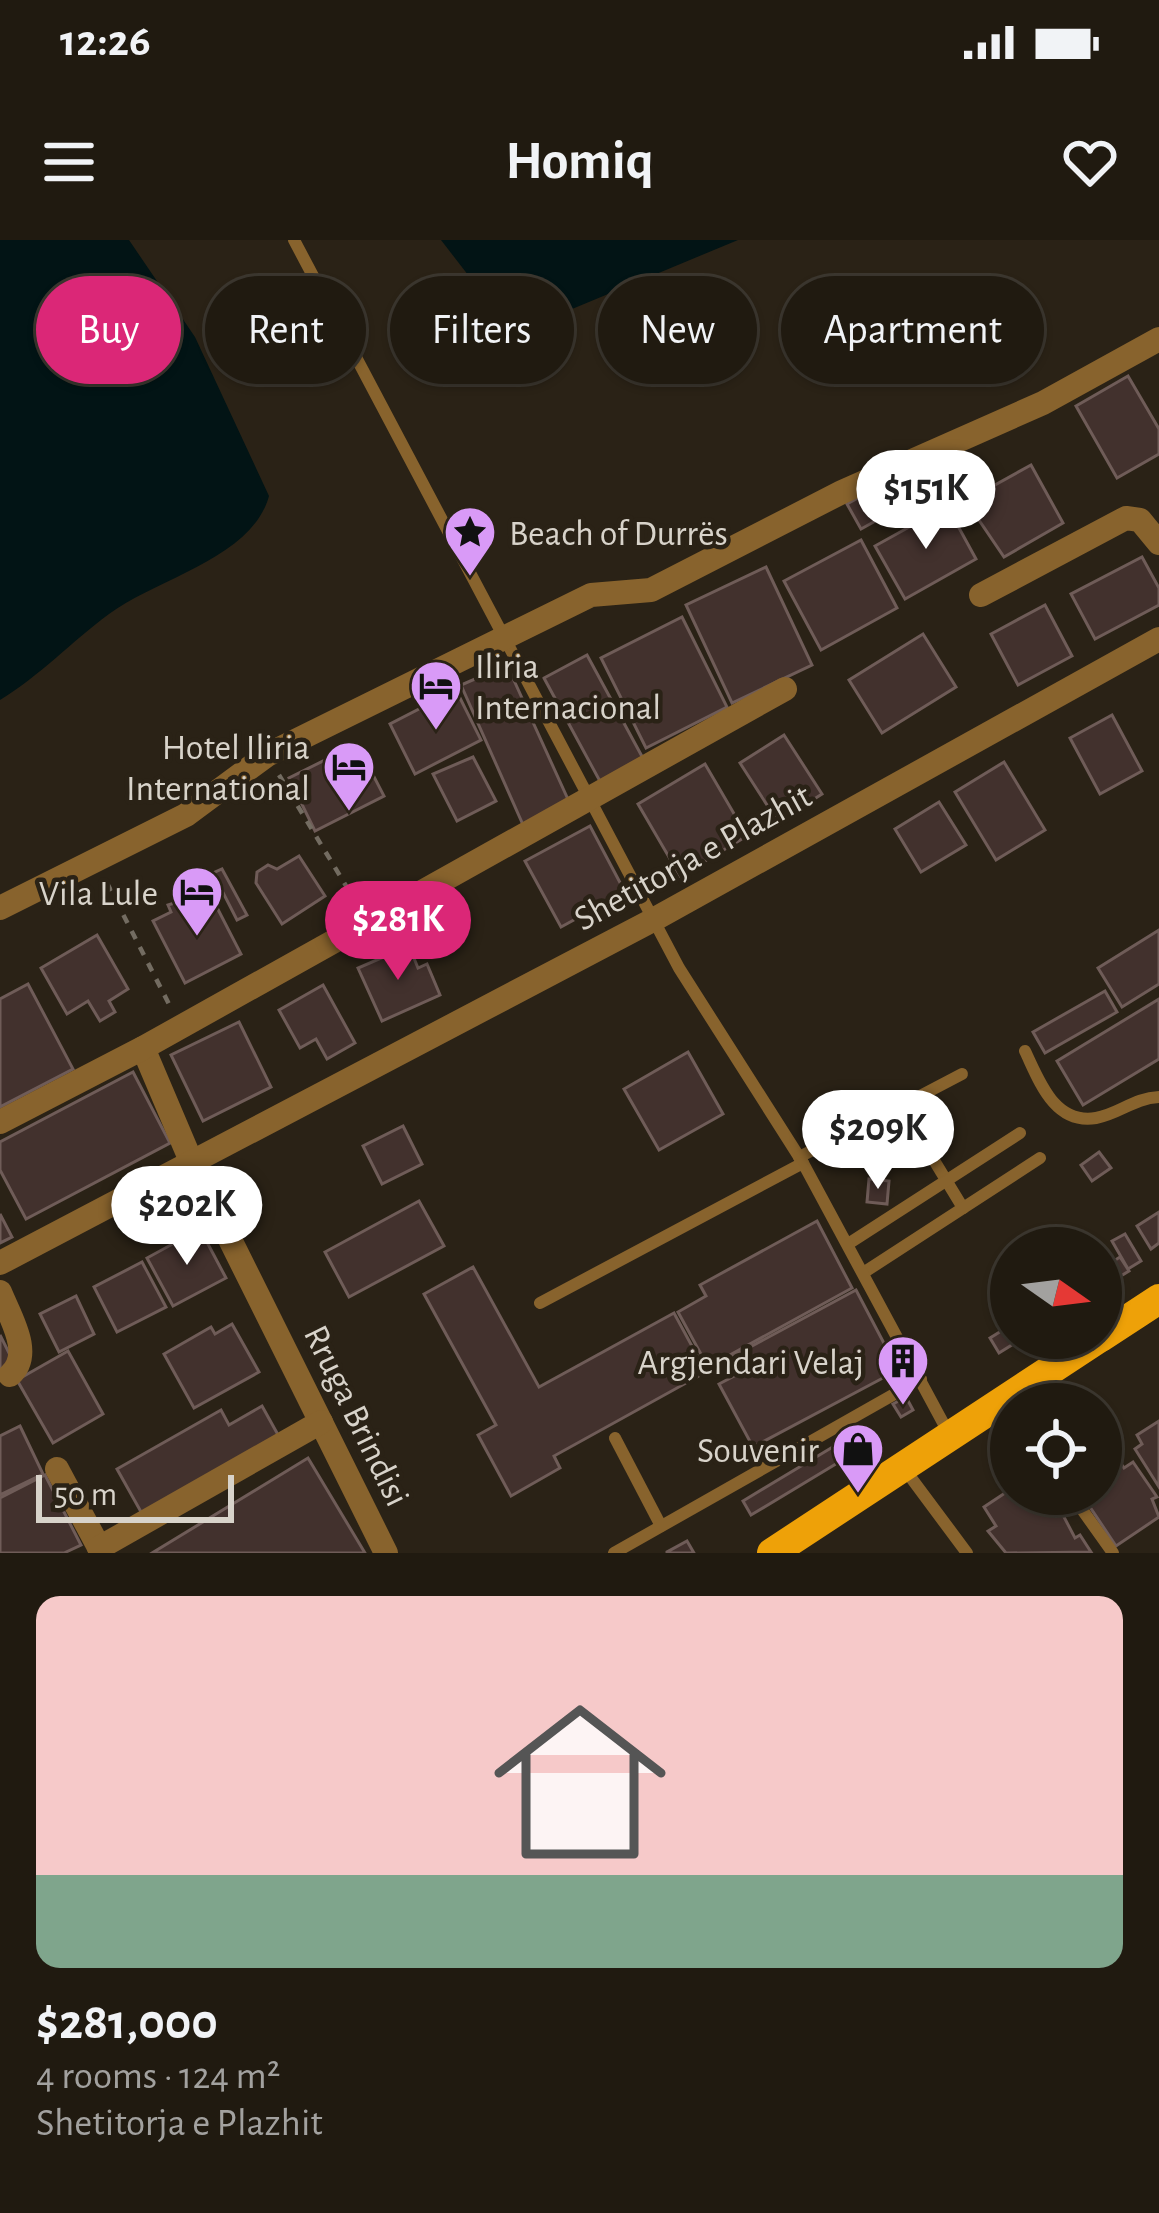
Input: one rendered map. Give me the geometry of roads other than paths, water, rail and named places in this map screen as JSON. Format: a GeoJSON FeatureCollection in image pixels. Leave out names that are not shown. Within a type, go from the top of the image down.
{"type":"FeatureCollection","features":[{"type":"Feature","properties":{"kind":"main road"},"geometry":{"type":"LineString","coordinates":[[1122,1323],[1159,1299]]}},
{"type":"Feature","properties":{"kind":"main road"},"geometry":{"type":"LineString","coordinates":[[1037,1383],[1070,1359]]}},
{"type":"Feature","properties":{"kind":"main road"},"geometry":{"type":"LineString","coordinates":[[788,1549],[903,1467],[990,1414]]}},
{"type":"Feature","properties":{"kind":"street"},"geometry":{"type":"LineString","coordinates":[[0,908],[186,815],[267,755],[591,595],[651,590],[842,492],[1043,403],[1159,339]]}},
{"type":"Feature","properties":{"kind":"street"},"geometry":{"type":"LineString","coordinates":[[981,596],[1126,518],[1140,520],[1159,543]]}},
{"type":"Feature","properties":{"kind":"street","name":"Shetitorja e Plazhit"},"geometry":{"type":"LineString","coordinates":[[0,1262],[653,920],[1159,639]]}},
{"type":"Feature","properties":{"kind":"street"},"geometry":{"type":"LineString","coordinates":[[0,1122],[143,1048],[785,689]]}},
{"type":"Feature","properties":{"kind":"street","name":"Rruga Brindisi"},"geometry":{"type":"LineString","coordinates":[[143,1048],[191,1161],[386,1553]]}},
{"type":"Feature","properties":{"kind":"street"},"geometry":{"type":"LineString","coordinates":[[0,1292],[22,1351],[19,1367],[10,1375]]}},
{"type":"Feature","properties":{"kind":"street"},"geometry":{"type":"LineString","coordinates":[[58,1469],[100,1551],[321,1422]]}},
{"type":"Feature","properties":{"kind":"lane"},"geometry":{"type":"LineString","coordinates":[[294,240],[653,920],[801,1160],[950,1436]]}},
{"type":"Feature","properties":{"kind":"lane"},"geometry":{"type":"LineString","coordinates":[[1025,1051],[1048,1098],[1068,1114],[1095,1118],[1141,1098],[1159,1097]]}},
{"type":"Feature","properties":{"kind":"lane"},"geometry":{"type":"LineString","coordinates":[[539,1303],[962,1074]]}},
{"type":"Feature","properties":{"kind":"lane"},"geometry":{"type":"LineString","coordinates":[[901,1106],[963,1208]]}},
{"type":"Feature","properties":{"kind":"lane"},"geometry":{"type":"LineString","coordinates":[[848,1244],[1020,1132]]}},
{"type":"Feature","properties":{"kind":"lane"},"geometry":{"type":"LineString","coordinates":[[863,1274],[1040,1158]]}},
{"type":"Feature","properties":{"kind":"lane"},"geometry":{"type":"LineString","coordinates":[[614,1553],[921,1379]]}},
{"type":"Feature","properties":{"kind":"lane"},"geometry":{"type":"LineString","coordinates":[[615,1438],[661,1526]]}},
{"type":"Feature","properties":{"kind":"lane"},"geometry":{"type":"LineString","coordinates":[[903,1467],[967,1553]]}},
{"type":"Feature","properties":{"kind":"lane"},"geometry":{"type":"LineString","coordinates":[[1086,1515],[1113,1553]]}},
{"type":"Feature","properties":{"kind":"place","name":"Beach of Durrës"},"geometry":{"type":"Point","coordinates":[470,578]}},
{"type":"Feature","properties":{"kind":"place","name":"Iliria Internacional"},"geometry":{"type":"Point","coordinates":[436,732]}},
{"type":"Feature","properties":{"kind":"place","name":"Hotel Iliria International"},"geometry":{"type":"Point","coordinates":[349,813]}},
{"type":"Feature","properties":{"kind":"place","name":"Vila Lule"},"geometry":{"type":"Point","coordinates":[197,938]}},
{"type":"Feature","properties":{"kind":"place","name":"Argjendari Velaj"},"geometry":{"type":"Point","coordinates":[903,1407]}},
{"type":"Feature","properties":{"kind":"place","name":"Souvenir"},"geometry":{"type":"Point","coordinates":[858,1495]}}]}
